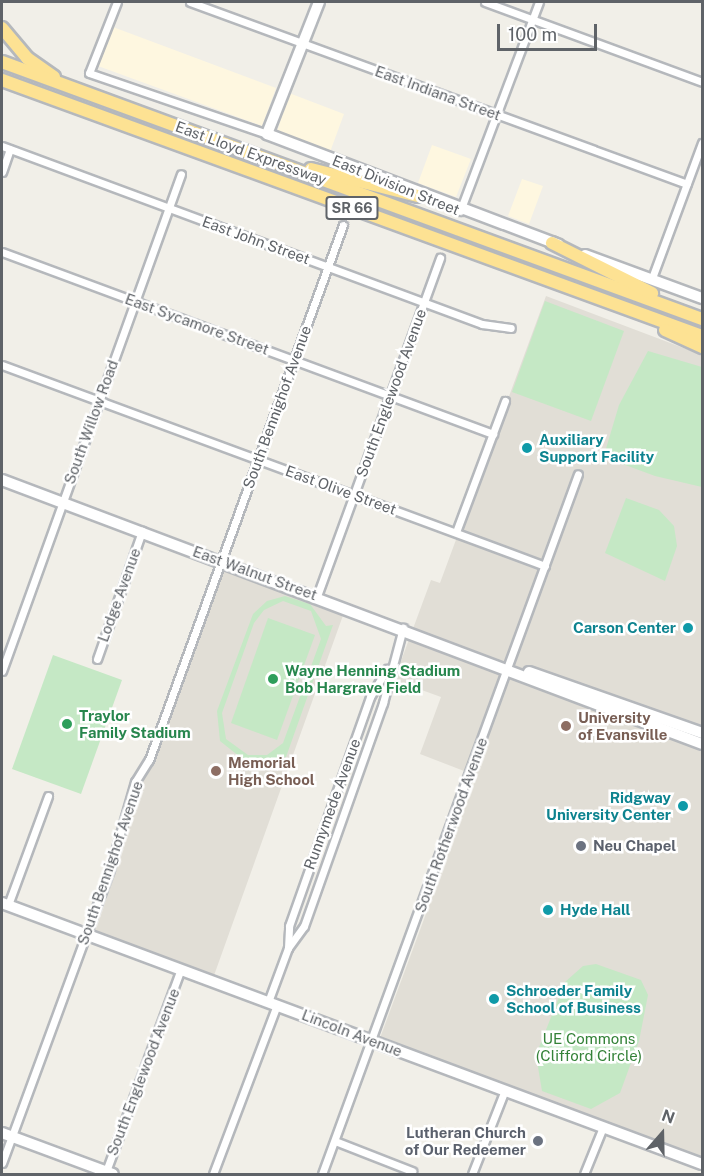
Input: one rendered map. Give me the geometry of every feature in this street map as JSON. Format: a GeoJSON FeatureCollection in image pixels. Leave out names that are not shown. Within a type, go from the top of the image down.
{"type":"FeatureCollection","features":[{"type":"Feature","properties":{"kind":"highway","name":"SR 66"},"geometry":{"type":"LineString","coordinates":[[2,28],[27,58],[64,85]]}},
{"type":"Feature","properties":{"kind":"highway","name":"East Lloyd Expressway"},"geometry":{"type":"LineString","coordinates":[[2,62],[699,318]]}},
{"type":"Feature","properties":{"kind":"highway","name":"East Lloyd Expressway"},"geometry":{"type":"LineString","coordinates":[[2,80],[702,336]]}},
{"type":"Feature","properties":{"kind":"highway"},"geometry":{"type":"LineString","coordinates":[[2,87],[32,91]]}},
{"type":"Feature","properties":{"kind":"highway"},"geometry":{"type":"LineString","coordinates":[[280,164],[418,196]]}},
{"type":"Feature","properties":{"kind":"highway"},"geometry":{"type":"LineString","coordinates":[[552,243],[699,318]]}},
{"type":"Feature","properties":{"kind":"highway"},"geometry":{"type":"LineString","coordinates":[[602,299],[702,347]]}},
{"type":"Feature","properties":{"kind":"street","name":"East Division Street"},"geometry":{"type":"LineString","coordinates":[[117,2],[89,73],[267,134],[418,196],[652,278],[702,298]]}},
{"type":"Feature","properties":{"kind":"street","name":"East Indiana Street"},"geometry":{"type":"LineString","coordinates":[[190,2],[687,184]]}},
{"type":"Feature","properties":{"kind":"street"},"geometry":{"type":"LineString","coordinates":[[267,134],[319,2]]}},
{"type":"Feature","properties":{"kind":"street"},"geometry":{"type":"LineString","coordinates":[[485,2],[702,82]]}},
{"type":"Feature","properties":{"kind":"street"},"geometry":{"type":"LineString","coordinates":[[460,211],[539,2]]}},
{"type":"Feature","properties":{"kind":"street"},"geometry":{"type":"LineString","coordinates":[[652,278],[702,143]]}},
{"type":"Feature","properties":{"kind":"street","name":"East John Street"},"geometry":{"type":"LineString","coordinates":[[2,146],[498,329],[511,327]]}},
{"type":"Feature","properties":{"kind":"street"},"geometry":{"type":"LineString","coordinates":[[2,172],[10,149]]}},
{"type":"Feature","properties":{"kind":"street","name":"South Willow Road"},"geometry":{"type":"LineString","coordinates":[[2,671],[181,174]]}},
{"type":"Feature","properties":{"kind":"street","name":"South Bennighof Avenue"},"geometry":{"type":"LineString","coordinates":[[2,1163],[6,1135],[86,935],[135,782],[149,760],[343,225]]}},
{"type":"Feature","properties":{"kind":"street","name":"East Sycamore Street"},"geometry":{"type":"LineString","coordinates":[[2,252],[493,434]]}},
{"type":"Feature","properties":{"kind":"street","name":"South Englewood Avenue"},"geometry":{"type":"LineString","coordinates":[[317,596],[440,258]]}},
{"type":"Feature","properties":{"kind":"street","name":"East Olive Street"},"geometry":{"type":"LineString","coordinates":[[2,365],[545,566]]}},
{"type":"Feature","properties":{"kind":"street"},"geometry":{"type":"LineString","coordinates":[[456,532],[505,401]]}},
{"type":"Feature","properties":{"kind":"street","name":"South Rotherwood Avenue"},"geometry":{"type":"LineString","coordinates":[[322,1174],[373,1041],[578,474]]}},
{"type":"Feature","properties":{"kind":"street","name":"East Walnut Street"},"geometry":{"type":"LineString","coordinates":[[2,480],[508,667],[702,744]]}},
{"type":"Feature","properties":{"kind":"street","name":"Lodge Avenue"},"geometry":{"type":"LineString","coordinates":[[97,658],[142,531]]}},
{"type":"Feature","properties":{"kind":"street","name":"Runnymede Avenue"},"geometry":{"type":"LineString","coordinates":[[288,948],[304,926],[383,703],[390,664],[403,628]]}},
{"type":"Feature","properties":{"kind":"street","name":"Runnymede Avenue"},"geometry":{"type":"LineString","coordinates":[[213,1174],[273,1003],[288,948],[289,926],[370,697],[390,664]]}},
{"type":"Feature","properties":{"kind":"street","name":"East Walnut Street"},"geometry":{"type":"LineString","coordinates":[[508,667],[702,733]]}},
{"type":"Feature","properties":{"kind":"street"},"geometry":{"type":"LineString","coordinates":[[4,904],[48,796]]}},
{"type":"Feature","properties":{"kind":"street","name":"Lincoln Avenue"},"geometry":{"type":"LineString","coordinates":[[4,904],[702,1164]]}},
{"type":"Feature","properties":{"kind":"street","name":"South Englewood Avenue"},"geometry":{"type":"LineString","coordinates":[[108,1174],[181,969]]}},
{"type":"Feature","properties":{"kind":"street"},"geometry":{"type":"LineString","coordinates":[[472,1174],[505,1090]]}},
{"type":"Feature","properties":{"kind":"street"},"geometry":{"type":"LineString","coordinates":[[584,1174],[603,1127]]}},
{"type":"Feature","properties":{"kind":"street"},"geometry":{"type":"LineString","coordinates":[[6,1135],[108,1174]]}},
{"type":"Feature","properties":{"kind":"street"},"geometry":{"type":"LineString","coordinates":[[334,1141],[412,1171]]}},
{"type":"Feature","properties":{"kind":"shaded area"},"geometry":{"type":"Polygon","coordinates":[[[113,27],[276,88],[262,126],[98,66],[113,27]]]}},
{"type":"Feature","properties":{"kind":"shaded area"},"geometry":{"type":"Polygon","coordinates":[[[289,93],[344,114],[330,152],[277,132],[289,93]]]}},
{"type":"Feature","properties":{"kind":"shaded area"},"geometry":{"type":"Polygon","coordinates":[[[432,145],[471,159],[456,197],[418,183],[432,145]]]}},
{"type":"Feature","properties":{"kind":"shaded area"},"geometry":{"type":"Polygon","coordinates":[[[522,179],[543,186],[529,224],[508,216],[522,179]]]}},
{"type":"Feature","properties":{"kind":"shaded area","name":"University of Evansville"},"geometry":{"type":"Polygon","coordinates":[[[546,296],[702,355],[702,1157],[380,1038],[477,776],[420,754],[441,697],[394,680],[431,580],[440,583],[546,296]]]}},
{"type":"Feature","properties":{"kind":"shaded area","name":"Memorial High School"},"geometry":{"type":"Polygon","coordinates":[[[221,561],[346,607],[212,981],[86,935],[221,561]]]}},
{"type":"Feature","properties":{"kind":"green space"},"geometry":{"type":"Polygon","coordinates":[[[545,301],[624,331],[591,421],[512,392],[545,301]]]}},
{"type":"Feature","properties":{"kind":"green space"},"geometry":{"type":"Polygon","coordinates":[[[648,351],[702,367],[702,487],[655,476],[609,459],[605,452],[619,405],[648,351]]]}},
{"type":"Feature","properties":{"kind":"green space"},"geometry":{"type":"Polygon","coordinates":[[[626,498],[659,510],[674,526],[677,546],[665,581],[605,553],[626,498]]]}},
{"type":"Feature","properties":{"kind":"green space"},"geometry":{"type":"Polygon","coordinates":[[[285,596],[310,604],[326,626],[333,625],[286,757],[245,761],[220,741],[217,711],[253,614],[267,601],[285,596]],[[283,601],[264,610],[254,623],[222,713],[226,739],[248,755],[267,755],[283,743],[321,639],[311,611],[283,601]]]}},
{"type":"Feature","properties":{"kind":"green space","name":"Wayne Henning Stadium Bob Hargrave Field"},"geometry":{"type":"Polygon","coordinates":[[[268,618],[315,635],[277,740],[231,723],[268,618]]]}},
{"type":"Feature","properties":{"kind":"green space","name":"Traylor Family Stadium"},"geometry":{"type":"Polygon","coordinates":[[[53,655],[122,680],[81,794],[12,769],[53,655]]]}},
{"type":"Feature","properties":{"kind":"green space","name":"UE Commons (Clifford Circle)"},"geometry":{"type":"Polygon","coordinates":[[[596,964],[641,980],[648,995],[639,1041],[620,1093],[591,1109],[542,1091],[536,1055],[565,982],[583,966],[596,964]]]}},
{"type":"Feature","properties":{"kind":"place","name":"Auxiliary Support Facility"},"geometry":{"type":"Point","coordinates":[527,448]}},
{"type":"Feature","properties":{"kind":"place","name":"Carson Center"},"geometry":{"type":"Point","coordinates":[688,628]}},
{"type":"Feature","properties":{"kind":"place","name":"Wayne Henning Stadium Bob Hargrave Field"},"geometry":{"type":"Point","coordinates":[273,679]}},
{"type":"Feature","properties":{"kind":"place","name":"Traylor Family Stadium"},"geometry":{"type":"Point","coordinates":[67,724]}},
{"type":"Feature","properties":{"kind":"place","name":"University of Evansville"},"geometry":{"type":"Point","coordinates":[566,726]}},
{"type":"Feature","properties":{"kind":"place","name":"Memorial High School"},"geometry":{"type":"Point","coordinates":[216,771]}},
{"type":"Feature","properties":{"kind":"place","name":"Ridgway University Center"},"geometry":{"type":"Point","coordinates":[683,806]}},
{"type":"Feature","properties":{"kind":"place","name":"Neu Chapel"},"geometry":{"type":"Point","coordinates":[581,846]}},
{"type":"Feature","properties":{"kind":"place","name":"Hyde Hall"},"geometry":{"type":"Point","coordinates":[548,910]}},
{"type":"Feature","properties":{"kind":"place","name":"Schroeder Family School of Business"},"geometry":{"type":"Point","coordinates":[494,999]}},
{"type":"Feature","properties":{"kind":"place","name":"Lutheran Church of Our Redeemer"},"geometry":{"type":"Point","coordinates":[538,1141]}}]}
